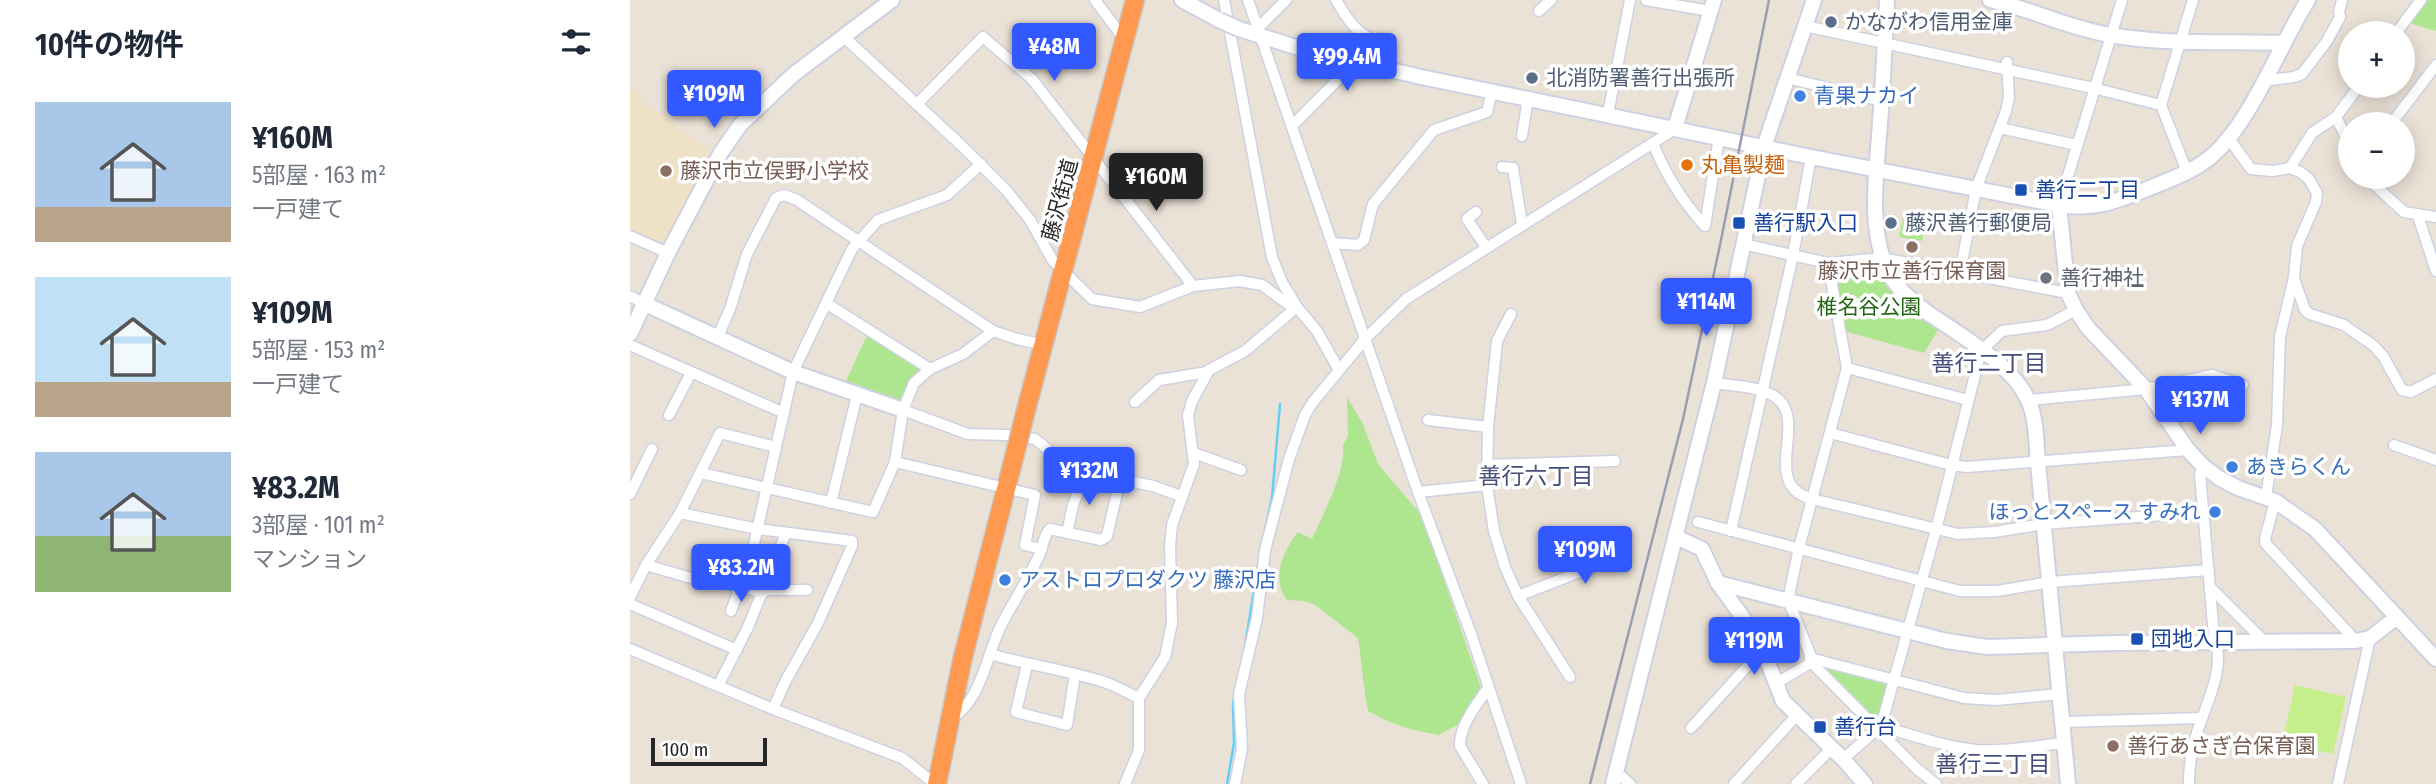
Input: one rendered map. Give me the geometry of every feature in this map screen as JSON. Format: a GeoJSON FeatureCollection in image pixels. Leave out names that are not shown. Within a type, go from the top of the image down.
{"type":"FeatureCollection","features":[{"type":"Feature","properties":{"kind":"highway","name":"藤沢街道"},"geometry":{"type":"LineString","coordinates":[[1007,488],[1135,0]]}},
{"type":"Feature","properties":{"kind":"highway"},"geometry":{"type":"LineString","coordinates":[[936,784],[949,719],[1007,488]]}},
{"type":"Feature","properties":{"kind":"street"},"geometry":{"type":"LineString","coordinates":[[630,334],[668,253],[720,154],[740,125],[794,74],[891,0]]}},
{"type":"Feature","properties":{"kind":"street"},"geometry":{"type":"LineString","coordinates":[[1095,0],[1125,39]]}},
{"type":"Feature","properties":{"kind":"street"},"geometry":{"type":"LineString","coordinates":[[1182,0],[1239,29],[1259,32],[1356,62],[1877,170],[2059,205],[2095,207],[2112,204],[2187,172],[2212,156],[2229,139],[2304,3]]}},
{"type":"Feature","properties":{"kind":"street"},"geometry":{"type":"LineString","coordinates":[[1224,0],[1256,160],[1268,239],[1282,282],[1296,308]]}},
{"type":"Feature","properties":{"kind":"street"},"geometry":{"type":"LineString","coordinates":[[1248,0],[1418,492],[1471,634],[1521,784]]}},
{"type":"Feature","properties":{"kind":"street"},"geometry":{"type":"LineString","coordinates":[[1259,32],[1286,0]]}},
{"type":"Feature","properties":{"kind":"street"},"geometry":{"type":"LineString","coordinates":[[1292,126],[1378,40],[1362,35],[1349,23],[1336,0]]}},
{"type":"Feature","properties":{"kind":"street"},"geometry":{"type":"LineString","coordinates":[[1539,11],[1551,0]]}},
{"type":"Feature","properties":{"kind":"street"},"geometry":{"type":"LineString","coordinates":[[1608,114],[1630,0]]}},
{"type":"Feature","properties":{"kind":"street"},"geometry":{"type":"LineString","coordinates":[[1235,784],[1242,748],[1239,694],[1255,626],[1270,528],[1289,459],[1305,415],[1365,339],[1406,299],[1675,128],[1712,6],[1646,0]]}},
{"type":"Feature","properties":{"kind":"street"},"geometry":{"type":"LineString","coordinates":[[1630,784],[1622,777],[1614,779],[1714,383],[1765,147],[1813,0]]}},
{"type":"Feature","properties":{"kind":"street"},"geometry":{"type":"LineString","coordinates":[[1887,0],[1877,170],[1876,231],[1882,258],[1889,274],[1903,293],[2013,377],[2029,400],[2034,416],[2039,463],[2068,784]]}},
{"type":"Feature","properties":{"kind":"street"},"geometry":{"type":"LineString","coordinates":[[2122,0],[2059,205],[2068,293],[2076,310],[2088,328],[2146,389],[2188,450],[2203,466],[2229,484],[2271,499],[2315,529],[2436,659]]}},
{"type":"Feature","properties":{"kind":"street"},"geometry":{"type":"LineString","coordinates":[[2187,172],[2161,104],[2193,0]]}},
{"type":"Feature","properties":{"kind":"street"},"geometry":{"type":"LineString","coordinates":[[2263,81],[2302,74],[2327,41],[2340,17],[2342,0]]}},
{"type":"Feature","properties":{"kind":"street"},"geometry":{"type":"LineString","coordinates":[[2405,21],[2421,0]]}},
{"type":"Feature","properties":{"kind":"street"},"geometry":{"type":"LineString","coordinates":[[2000,5],[2110,35],[2178,43],[2283,43]]}},
{"type":"Feature","properties":{"kind":"street"},"geometry":{"type":"LineString","coordinates":[[1805,26],[2006,66],[2161,104]]}},
{"type":"Feature","properties":{"kind":"street"},"geometry":{"type":"LineString","coordinates":[[843,36],[981,164],[1023,211],[1063,272],[1092,299],[1132,307],[1147,305],[1193,286],[1240,281],[1254,283],[1269,289],[1296,308],[1317,331],[1339,370]]}},
{"type":"Feature","properties":{"kind":"street"},"geometry":{"type":"LineString","coordinates":[[917,104],[983,37],[1032,79],[1193,286]]}},
{"type":"Feature","properties":{"kind":"street"},"geometry":{"type":"LineString","coordinates":[[2400,112],[2436,65]]}},
{"type":"Feature","properties":{"kind":"street"},"geometry":{"type":"LineString","coordinates":[[1960,273],[1976,189],[2009,97],[2006,66]]}},
{"type":"Feature","properties":{"kind":"street"},"geometry":{"type":"LineString","coordinates":[[1787,78],[1882,101]]}},
{"type":"Feature","properties":{"kind":"street"},"geometry":{"type":"LineString","coordinates":[[1333,243],[1358,245],[1364,240],[1373,204],[1434,130],[1487,112],[1492,91]]}},
{"type":"Feature","properties":{"kind":"street"},"geometry":{"type":"LineString","coordinates":[[1522,136],[1528,98]]}},
{"type":"Feature","properties":{"kind":"street"},"geometry":{"type":"LineString","coordinates":[[2290,168],[2312,133],[2336,117],[2350,98]]}},
{"type":"Feature","properties":{"kind":"street"},"geometry":{"type":"LineString","coordinates":[[2336,117],[2338,121]]}},
{"type":"Feature","properties":{"kind":"street"},"geometry":{"type":"LineString","coordinates":[[2000,128],[2077,145]]}},
{"type":"Feature","properties":{"kind":"street"},"geometry":{"type":"LineString","coordinates":[[1653,143],[1684,203],[1704,226],[1719,137]]}},
{"type":"Feature","properties":{"kind":"street"},"geometry":{"type":"LineString","coordinates":[[2229,139],[2251,169],[2272,172],[2290,168],[2309,179],[2317,193],[2316,202],[2297,246],[2294,277],[2280,337],[2277,425],[2265,539],[2266,544],[2363,640]]}},
{"type":"Feature","properties":{"kind":"street"},"geometry":{"type":"LineString","coordinates":[[1731,531],[1793,255],[1811,157]]}},
{"type":"Feature","properties":{"kind":"street"},"geometry":{"type":"LineString","coordinates":[[731,611],[751,557],[793,372],[857,241],[886,215],[947,195],[981,164]]}},
{"type":"Feature","properties":{"kind":"street"},"geometry":{"type":"LineString","coordinates":[[1502,167],[1513,168],[1522,224]]}},
{"type":"Feature","properties":{"kind":"street"},"geometry":{"type":"LineString","coordinates":[[2382,189],[2396,207],[2418,216],[2436,217]]}},
{"type":"Feature","properties":{"kind":"street"},"geometry":{"type":"LineString","coordinates":[[718,336],[747,254],[779,195],[797,200],[993,331],[1017,340],[1044,345]]}},
{"type":"Feature","properties":{"kind":"street"},"geometry":{"type":"LineString","coordinates":[[1476,212],[1467,219],[1486,247]]}},
{"type":"Feature","properties":{"kind":"street"},"geometry":{"type":"LineString","coordinates":[[2418,216],[2436,271]]}},
{"type":"Feature","properties":{"kind":"street"},"geometry":{"type":"LineString","coordinates":[[630,236],[668,253]]}},
{"type":"Feature","properties":{"kind":"street"},"geometry":{"type":"LineString","coordinates":[[1743,244],[1828,263],[1882,258],[2068,293]]}},
{"type":"Feature","properties":{"kind":"street"},"geometry":{"type":"LineString","coordinates":[[1828,263],[1847,368],[1799,548],[1788,600],[1811,660],[1917,769],[1936,784]]}},
{"type":"Feature","properties":{"kind":"street"},"geometry":{"type":"LineString","coordinates":[[2294,277],[2305,310],[2344,325],[2368,341],[2379,351],[2402,390],[2411,392],[2436,379]]}},
{"type":"Feature","properties":{"kind":"street"},"geometry":{"type":"LineString","coordinates":[[630,296],[793,372],[856,395],[968,434],[1034,439],[1067,465],[1086,473],[1153,486],[1181,496]]}},
{"type":"Feature","properties":{"kind":"street"},"geometry":{"type":"LineString","coordinates":[[826,303],[930,369]]}},
{"type":"Feature","properties":{"kind":"street"},"geometry":{"type":"LineString","coordinates":[[1135,402],[1159,380],[1208,372],[1245,351],[1296,308]]}},
{"type":"Feature","properties":{"kind":"street"},"geometry":{"type":"LineString","coordinates":[[1843,759],[1879,727],[1922,583],[1981,351],[2002,331],[2048,325],[2076,310]]}},
{"type":"Feature","properties":{"kind":"street"},"geometry":{"type":"LineString","coordinates":[[1511,314],[1497,341],[1488,427],[1487,485],[1494,531],[1518,596],[1570,677]]}},
{"type":"Feature","properties":{"kind":"street"},"geometry":{"type":"LineString","coordinates":[[701,473],[873,512],[895,462],[903,410],[914,383],[930,369],[963,354],[993,331]]}},
{"type":"Feature","properties":{"kind":"street"},"geometry":{"type":"LineString","coordinates":[[630,345],[784,413]]}},
{"type":"Feature","properties":{"kind":"street"},"geometry":{"type":"LineString","coordinates":[[1847,368],[1968,400]]}},
{"type":"Feature","properties":{"kind":"street"},"geometry":{"type":"LineString","coordinates":[[1125,784],[1139,750],[1139,698],[1165,657],[1172,623],[1172,525],[1190,478],[1194,453],[1188,415],[1192,401],[1208,372]]}},
{"type":"Feature","properties":{"kind":"street"},"geometry":{"type":"LineString","coordinates":[[669,415],[691,373]]}},
{"type":"Feature","properties":{"kind":"street"},"geometry":{"type":"LineString","coordinates":[[2029,400],[2146,389],[2212,375],[2243,385]]}},
{"type":"Feature","properties":{"kind":"street"},"geometry":{"type":"LineString","coordinates":[[1714,383],[1763,391],[1781,402],[1788,419],[1786,472],[1800,494],[1812,499],[1958,534],[2044,524],[2204,512]]}},
{"type":"Feature","properties":{"kind":"street"},"geometry":{"type":"LineString","coordinates":[[831,503],[856,395]]}},
{"type":"Feature","properties":{"kind":"street"},"geometry":{"type":"LineString","coordinates":[[1428,420],[1488,427]]}},
{"type":"Feature","properties":{"kind":"street"},"geometry":{"type":"LineString","coordinates":[[630,597],[646,565],[680,513],[720,433],[776,447]]}},
{"type":"Feature","properties":{"kind":"street"},"geometry":{"type":"LineString","coordinates":[[1830,433],[1967,467],[2188,450]]}},
{"type":"Feature","properties":{"kind":"street"},"geometry":{"type":"LineString","coordinates":[[2394,445],[2436,460]]}},
{"type":"Feature","properties":{"kind":"street"},"geometry":{"type":"LineString","coordinates":[[630,494],[652,449]]}},
{"type":"Feature","properties":{"kind":"street"},"geometry":{"type":"LineString","coordinates":[[1194,453],[1241,470]]}},
{"type":"Feature","properties":{"kind":"street"},"geometry":{"type":"LineString","coordinates":[[1487,465],[1615,461]]}},
{"type":"Feature","properties":{"kind":"street"},"geometry":{"type":"LineString","coordinates":[[895,462],[1035,495],[1025,545],[1041,549]]}},
{"type":"Feature","properties":{"kind":"street"},"geometry":{"type":"LineString","coordinates":[[2189,784],[2192,753],[2217,665],[2200,474],[2203,466]]}},
{"type":"Feature","properties":{"kind":"street"},"geometry":{"type":"LineString","coordinates":[[1067,533],[1073,505],[1086,473]]}},
{"type":"Feature","properties":{"kind":"street"},"geometry":{"type":"LineString","coordinates":[[949,719],[960,714],[971,699],[999,632],[1041,549],[1045,533],[1050,529],[1101,540],[1107,536],[1120,480]]}},
{"type":"Feature","properties":{"kind":"street"},"geometry":{"type":"LineString","coordinates":[[1418,492],[1487,485]]}},
{"type":"Feature","properties":{"kind":"street"},"geometry":{"type":"LineString","coordinates":[[680,513],[758,529],[852,541],[818,623],[773,709]]}},
{"type":"Feature","properties":{"kind":"street"},"geometry":{"type":"LineString","coordinates":[[1698,522],[1945,589],[1978,592],[2050,582],[2210,570]]}},
{"type":"Feature","properties":{"kind":"street"},"geometry":{"type":"LineString","coordinates":[[719,684],[764,591],[786,533]]}},
{"type":"Feature","properties":{"kind":"street"},"geometry":{"type":"LineString","coordinates":[[1676,537],[1702,549],[1718,583],[1753,630],[1783,701],[1865,784]]}},
{"type":"Feature","properties":{"kind":"street"},"geometry":{"type":"LineString","coordinates":[[1518,596],[1621,556],[1625,546]]}},
{"type":"Feature","properties":{"kind":"street"},"geometry":{"type":"LineString","coordinates":[[646,565],[698,580],[764,591],[807,590]]}},
{"type":"Feature","properties":{"kind":"street"},"geometry":{"type":"LineString","coordinates":[[1718,583],[1907,631],[1987,647],[2363,640],[2397,617]]}},
{"type":"Feature","properties":{"kind":"street"},"geometry":{"type":"LineString","coordinates":[[2211,588],[2265,642]]}},
{"type":"Feature","properties":{"kind":"street"},"geometry":{"type":"LineString","coordinates":[[630,604],[737,650]]}},
{"type":"Feature","properties":{"kind":"street"},"geometry":{"type":"LineString","coordinates":[[2338,784],[2363,640]]}},
{"type":"Feature","properties":{"kind":"street"},"geometry":{"type":"LineString","coordinates":[[630,649],[719,684],[773,709],[902,758],[936,784]]}},
{"type":"Feature","properties":{"kind":"street"},"geometry":{"type":"LineString","coordinates":[[1691,728],[1762,650]]}},
{"type":"Feature","properties":{"kind":"street"},"geometry":{"type":"LineString","coordinates":[[990,654],[1107,683],[1139,698]]}},
{"type":"Feature","properties":{"kind":"street"},"geometry":{"type":"LineString","coordinates":[[1775,684],[1811,660],[1972,699],[1996,700],[2060,694]]}},
{"type":"Feature","properties":{"kind":"street"},"geometry":{"type":"LineString","coordinates":[[1027,665],[1017,712],[1067,724],[1075,674]]}},
{"type":"Feature","properties":{"kind":"street"},"geometry":{"type":"LineString","coordinates":[[1483,784],[1460,746],[1460,740],[1472,713],[1488,688]]}},
{"type":"Feature","properties":{"kind":"street"},"geometry":{"type":"LineString","coordinates":[[1734,784],[1796,716]]}},
{"type":"Feature","properties":{"kind":"street"},"geometry":{"type":"LineString","coordinates":[[2063,722],[2202,718]]}},
{"type":"Feature","properties":{"kind":"street"},"geometry":{"type":"LineString","coordinates":[[1879,727],[1976,750],[2064,743]]}},
{"type":"Feature","properties":{"kind":"street"},"geometry":{"type":"LineString","coordinates":[[1796,784],[1832,748]]}},
{"type":"Feature","properties":{"kind":"shaded area","name":"藤沢市立俣野小学校"},"geometry":{"type":"Polygon","coordinates":[[[630,88],[644,95],[641,100],[710,151],[664,249],[630,234],[630,88]]]}},
{"type":"Feature","properties":{"kind":"green space"},"geometry":{"type":"Polygon","coordinates":[[[2426,0],[2436,0],[2436,31],[2410,21],[2426,0]]]}},
{"type":"Feature","properties":{"kind":"green space"},"geometry":{"type":"Polygon","coordinates":[[[1913,214],[1913,222],[1925,225],[1922,241],[1899,237],[1903,219],[1913,214]]]}},
{"type":"Feature","properties":{"kind":"green space","name":"椎名谷公園"},"geometry":{"type":"Polygon","coordinates":[[[1844,267],[1878,267],[1891,289],[1940,327],[1924,353],[1844,331],[1833,272],[1844,271],[1844,267]]]}},
{"type":"Feature","properties":{"kind":"green space"},"geometry":{"type":"Polygon","coordinates":[[[867,335],[922,369],[910,382],[897,407],[843,388],[867,335]]]}},
{"type":"Feature","properties":{"kind":"green space"},"geometry":{"type":"Polygon","coordinates":[[[1347,397],[1363,424],[1378,464],[1422,516],[1482,691],[1457,725],[1439,735],[1402,726],[1368,711],[1358,638],[1315,605],[1287,600],[1282,592],[1279,574],[1287,548],[1298,532],[1312,539],[1341,468],[1343,445],[1348,436],[1347,397]]]}},
{"type":"Feature","properties":{"kind":"green space"},"geometry":{"type":"Polygon","coordinates":[[[1822,667],[1889,685],[1878,723],[1822,667]]]}},
{"type":"Feature","properties":{"kind":"green space"},"geometry":{"type":"Polygon","coordinates":[[[2295,685],[2346,697],[2333,754],[2282,743],[2295,685]]]}},
{"type":"Feature","properties":{"kind":"waterway"},"geometry":{"type":"LineString","coordinates":[[1261,549],[1272,498],[1280,404]]}},
{"type":"Feature","properties":{"kind":"waterway"},"geometry":{"type":"LineString","coordinates":[[1245,646],[1259,559]]}},
{"type":"Feature","properties":{"kind":"waterway"},"geometry":{"type":"LineString","coordinates":[[1227,784],[1234,743],[1235,694]]}},
{"type":"Feature","properties":{"kind":"railway"},"geometry":{"type":"LineString","coordinates":[[1590,784],[1683,419],[1769,0]]}},
{"type":"Feature","properties":{"kind":"place","name":"かながわ信用金庫"},"geometry":{"type":"Point","coordinates":[1831,22]}},
{"type":"Feature","properties":{"kind":"place","name":"北消防署善行出張所"},"geometry":{"type":"Point","coordinates":[1532,78]}},
{"type":"Feature","properties":{"kind":"place","name":"青果ナカイ"},"geometry":{"type":"Point","coordinates":[1800,96]}},
{"type":"Feature","properties":{"kind":"place","name":"丸亀製麺"},"geometry":{"type":"Point","coordinates":[1687,165]}},
{"type":"Feature","properties":{"kind":"place","name":"藤沢市立俣野小学校"},"geometry":{"type":"Point","coordinates":[666,171]}},
{"type":"Feature","properties":{"kind":"place","name":"善行二丁目"},"geometry":{"type":"Point","coordinates":[2021,190]}},
{"type":"Feature","properties":{"kind":"place","name":"善行駅入口"},"geometry":{"type":"Point","coordinates":[1739,223]}},
{"type":"Feature","properties":{"kind":"place","name":"藤沢善行郵便局"},"geometry":{"type":"Point","coordinates":[1891,223]}},
{"type":"Feature","properties":{"kind":"place","name":"藤沢市立善行保育園"},"geometry":{"type":"Point","coordinates":[1912,247]}},
{"type":"Feature","properties":{"kind":"place","name":"善行神社"},"geometry":{"type":"Point","coordinates":[2046,278]}},
{"type":"Feature","properties":{"kind":"place","name":"あきらくん"},"geometry":{"type":"Point","coordinates":[2232,467]}},
{"type":"Feature","properties":{"kind":"place","name":"ほっとスペース すみれ"},"geometry":{"type":"Point","coordinates":[2215,512]}},
{"type":"Feature","properties":{"kind":"place","name":"アストロプロダクツ 藤沢店"},"geometry":{"type":"Point","coordinates":[1005,580]}},
{"type":"Feature","properties":{"kind":"place","name":"団地入口"},"geometry":{"type":"Point","coordinates":[2137,639]}},
{"type":"Feature","properties":{"kind":"place","name":"善行台"},"geometry":{"type":"Point","coordinates":[1820,727]}},
{"type":"Feature","properties":{"kind":"place","name":"善行あさぎ台保育園"},"geometry":{"type":"Point","coordinates":[2113,746]}},
{"type":"Feature","properties":{"kind":"district","name":"善行二丁目"},"geometry":{"type":"Point","coordinates":[1989,363]}},
{"type":"Feature","properties":{"kind":"district","name":"善行六丁目"},"geometry":{"type":"Point","coordinates":[1536,476]}},
{"type":"Feature","properties":{"kind":"district","name":"善行三丁目"},"geometry":{"type":"Point","coordinates":[1993,764]}}]}
